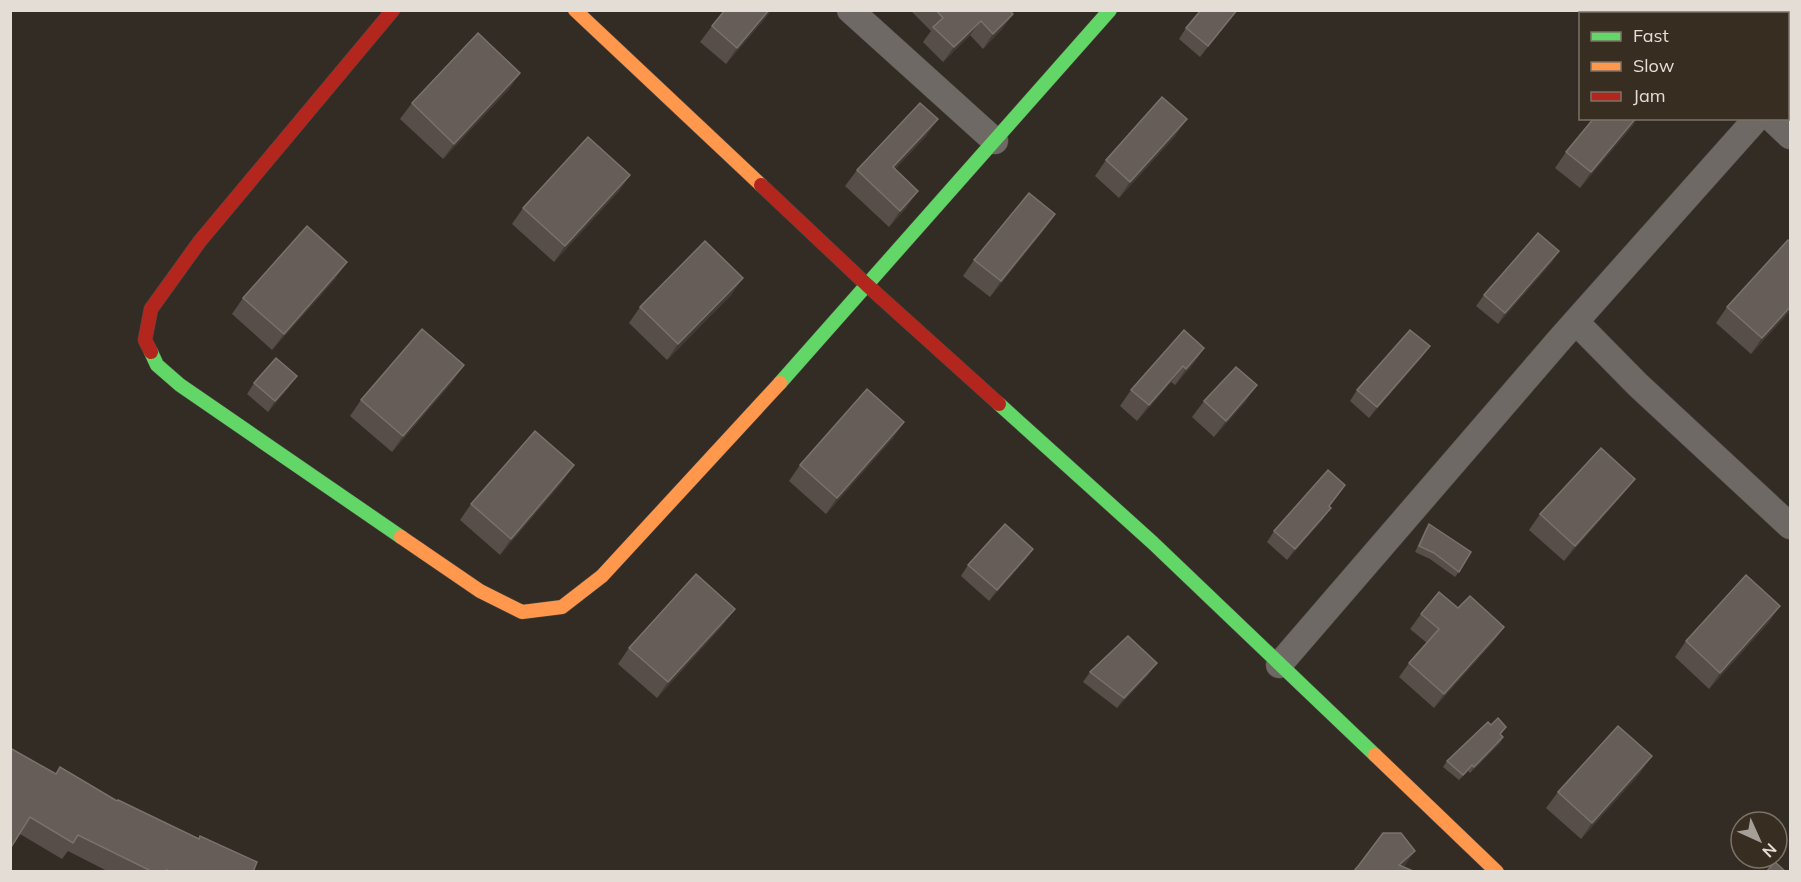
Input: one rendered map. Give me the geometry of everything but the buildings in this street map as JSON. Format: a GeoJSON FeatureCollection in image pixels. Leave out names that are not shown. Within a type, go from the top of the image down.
{"type":"FeatureCollection","features":[{"type":"Feature","properties":{"kind":"street"},"geometry":{"type":"LineString","coordinates":[[393,10],[200,241],[151,309],[146,340],[157,365],[180,385],[480,591],[522,612],[562,607],[602,576],[749,418],[1110,10]]}},
{"type":"Feature","properties":{"kind":"street"},"geometry":{"type":"LineString","coordinates":[[574,10],[867,285],[1152,543],[1497,872]]}},
{"type":"Feature","properties":{"kind":"street"},"geometry":{"type":"LineString","coordinates":[[850,10],[995,141]]}},
{"type":"Feature","properties":{"kind":"street"},"geometry":{"type":"LineString","coordinates":[[1279,664],[1755,120]]}},
{"type":"Feature","properties":{"kind":"street"},"geometry":{"type":"LineString","coordinates":[[1773,120],[1791,136]]}},
{"type":"Feature","properties":{"kind":"street"},"geometry":{"type":"LineString","coordinates":[[1576,322],[1638,385],[1791,526]]}},
{"type":"Feature","properties":{"kind":"traffic: fast"},"geometry":{"type":"LineString","coordinates":[[780,383],[1110,10]]}},
{"type":"Feature","properties":{"kind":"traffic: fast"},"geometry":{"type":"LineString","coordinates":[[151,352],[157,365],[180,385],[401,537]]}},
{"type":"Feature","properties":{"kind":"traffic: fast"},"geometry":{"type":"LineString","coordinates":[[999,404],[1153,543],[1375,755]]}},
{"type":"Feature","properties":{"kind":"traffic: slow"},"geometry":{"type":"LineString","coordinates":[[575,10],[761,185]]}},
{"type":"Feature","properties":{"kind":"traffic: slow"},"geometry":{"type":"LineString","coordinates":[[401,537],[480,591],[522,612],[562,607],[602,576],[780,383]]}},
{"type":"Feature","properties":{"kind":"traffic: slow"},"geometry":{"type":"LineString","coordinates":[[1375,755],[1497,872]]}},
{"type":"Feature","properties":{"kind":"traffic: jam"},"geometry":{"type":"LineString","coordinates":[[151,352],[145,340],[151,309],[200,241],[393,10]]}},
{"type":"Feature","properties":{"kind":"traffic: jam"},"geometry":{"type":"LineString","coordinates":[[761,185],[867,285],[999,404]]}}]}
